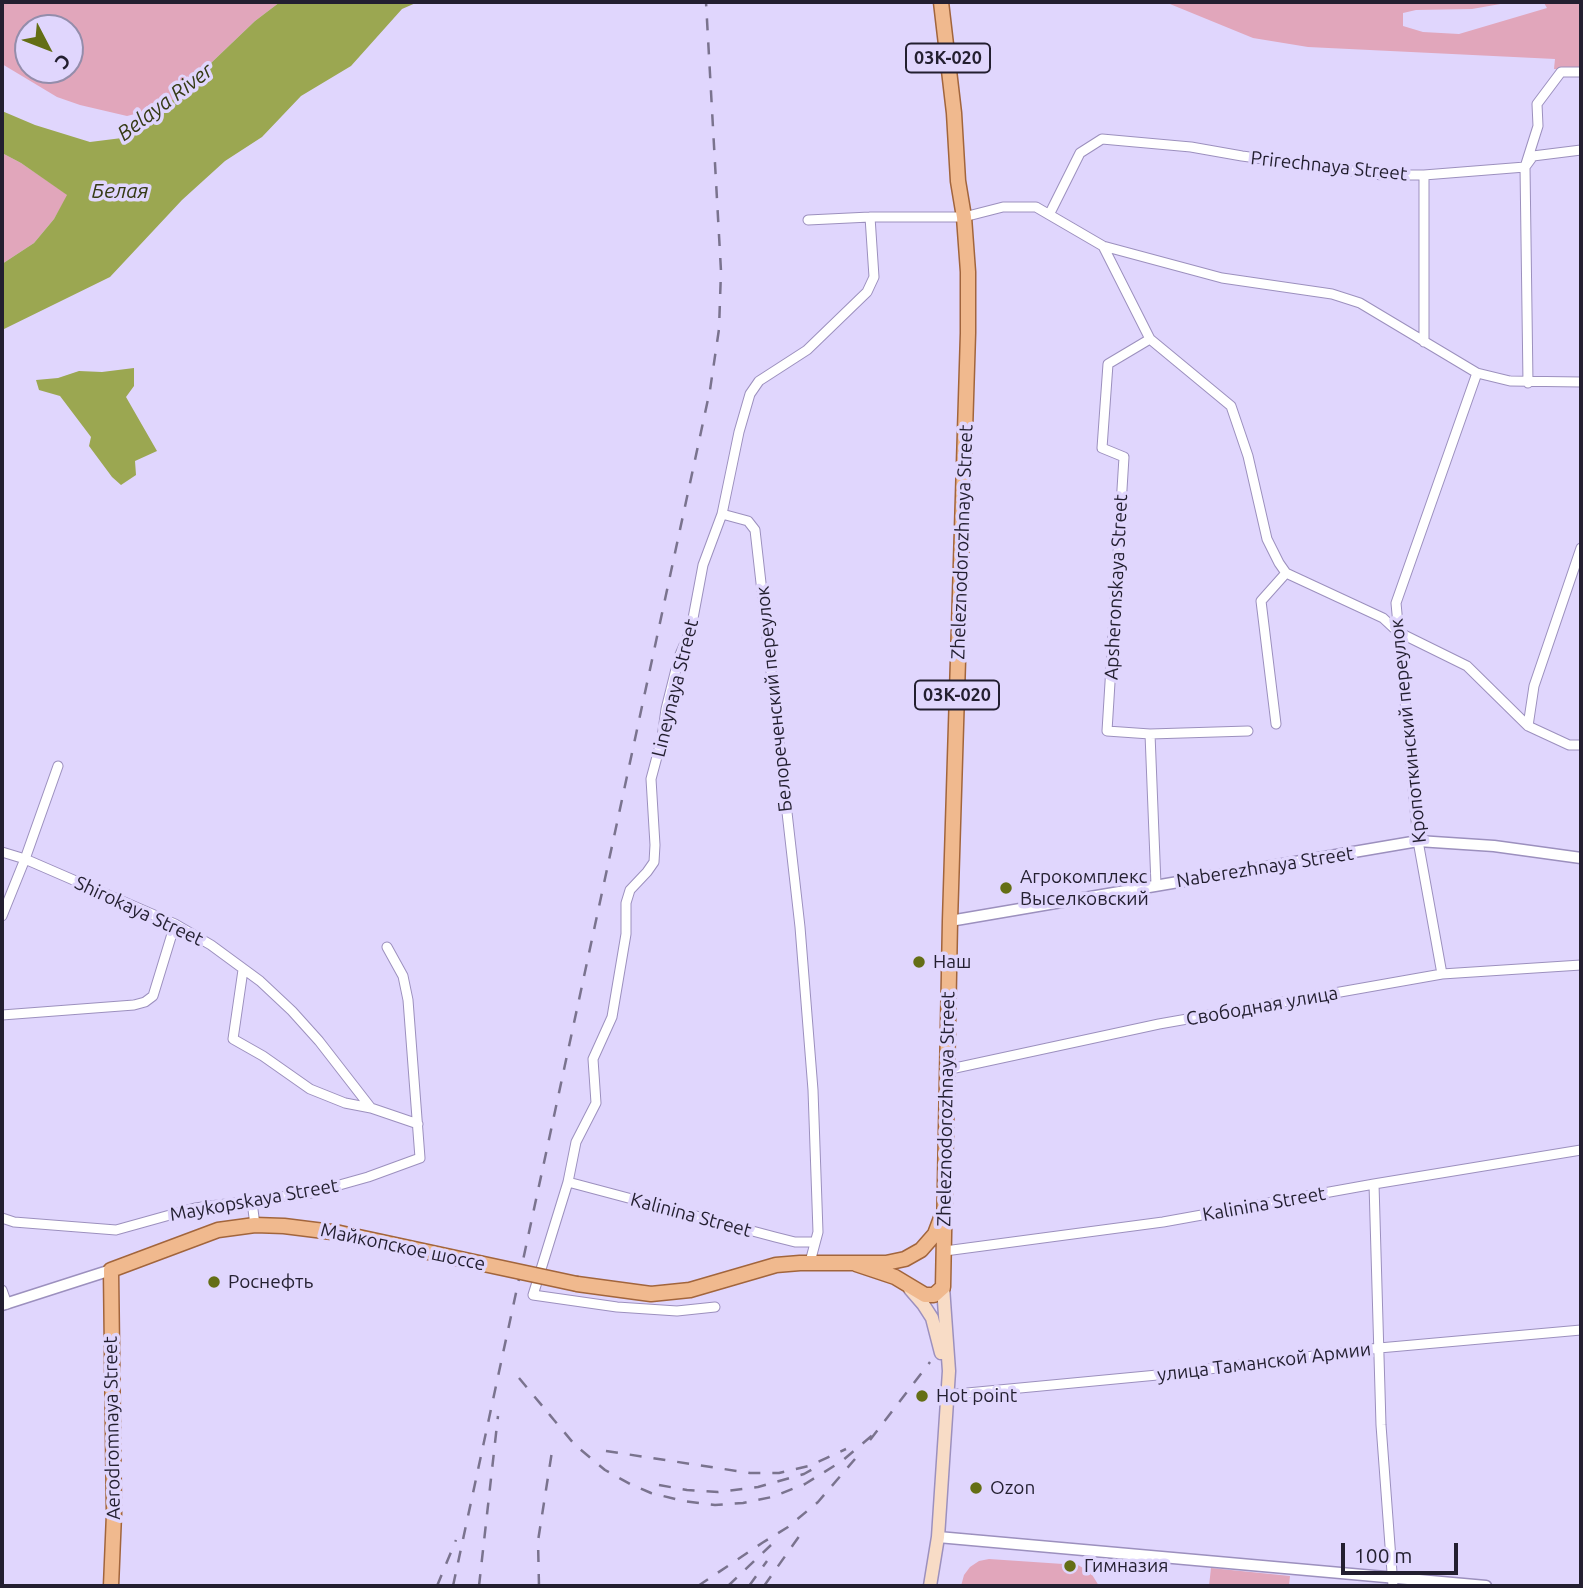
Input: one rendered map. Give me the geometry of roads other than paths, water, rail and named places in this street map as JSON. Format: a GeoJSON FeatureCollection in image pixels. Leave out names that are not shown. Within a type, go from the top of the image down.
{"type":"FeatureCollection","features":[{"type":"Feature","properties":{"kind":"main road","name":"Zheleznodorozhnaya Street"},"geometry":{"type":"LineString","coordinates":[[930,1586],[938,1537],[949,1371],[943,1203],[968,333],[968,272],[964,217],[958,181],[954,113],[941,2]]}},
{"type":"Feature","properties":{"kind":"main road"},"geometry":{"type":"LineString","coordinates":[[886,1263],[910,1257],[926,1245],[937,1229],[943,1203]]}},
{"type":"Feature","properties":{"kind":"main road","name":"Майкопское шоссе"},"geometry":{"type":"LineString","coordinates":[[111,1270],[218,1230],[255,1226],[284,1226],[340,1233],[629,1293],[690,1290],[776,1265],[810,1262],[856,1264]]}},
{"type":"Feature","properties":{"kind":"main road"},"geometry":{"type":"LineString","coordinates":[[933,1256],[940,1261],[944,1282],[937,1293],[929,1295],[920,1293],[902,1281],[856,1264],[904,1264],[933,1256]]}},
{"type":"Feature","properties":{"kind":"main road","name":"Aerodromnaya Street"},"geometry":{"type":"LineString","coordinates":[[111,1270],[114,1514],[111,1586]]}},
{"type":"Feature","properties":{"kind":"main road"},"geometry":{"type":"LineString","coordinates":[[902,1281],[932,1318],[942,1353],[946,1394]]}},
{"type":"Feature","properties":{"kind":"street"},"geometry":{"type":"LineString","coordinates":[[1528,383],[1527,162],[1538,126],[1537,104],[1561,72],[1581,72]]}},
{"type":"Feature","properties":{"kind":"street","name":"Prirechnaya Street"},"geometry":{"type":"LineString","coordinates":[[1050,213],[1080,153],[1102,139],[1191,147],[1382,175],[1424,175],[1527,162]]}},
{"type":"Feature","properties":{"kind":"street"},"geometry":{"type":"LineString","coordinates":[[1527,162],[1533,156],[1581,150]]}},
{"type":"Feature","properties":{"kind":"street"},"geometry":{"type":"LineString","coordinates":[[1424,175],[1424,342]]}},
{"type":"Feature","properties":{"kind":"street"},"geometry":{"type":"LineString","coordinates":[[808,220],[964,217],[1003,207],[1036,207],[1103,246],[1222,278],[1332,294],[1360,303],[1477,373],[1528,383],[1581,382]]}},
{"type":"Feature","properties":{"kind":"street"},"geometry":{"type":"LineString","coordinates":[[722,514],[750,394],[759,381],[807,350],[854,306],[867,292],[874,278],[870,217]]}},
{"type":"Feature","properties":{"kind":"street"},"geometry":{"type":"LineString","coordinates":[[1103,246],[1150,339],[1231,406],[1248,456],[1267,539],[1286,573],[1383,618],[1398,632],[1467,666],[1528,726],[1569,745],[1581,745]]}},
{"type":"Feature","properties":{"kind":"street","name":"Apsheronskaya Street"},"geometry":{"type":"LineString","coordinates":[[1150,339],[1108,365],[1102,447],[1124,457],[1107,732],[1150,734],[1248,731]]}},
{"type":"Feature","properties":{"kind":"street","name":"Кропоткинский переулок"},"geometry":{"type":"LineString","coordinates":[[1442,974],[1418,841],[1396,603],[1477,373]]}},
{"type":"Feature","properties":{"kind":"street","name":"Lineynaya Street"},"geometry":{"type":"LineString","coordinates":[[715,1307],[677,1311],[618,1307],[533,1294],[568,1182],[576,1142],[596,1103],[593,1059],[612,1017],[626,934],[626,903],[630,890],[654,862],[651,779],[663,738],[666,709],[679,657],[691,629],[703,565],[722,514]]}},
{"type":"Feature","properties":{"kind":"street","name":"Белореченский переулок"},"geometry":{"type":"LineString","coordinates":[[722,514],[748,521],[755,530],[801,941],[813,1090],[818,1232],[810,1262]]}},
{"type":"Feature","properties":{"kind":"street"},"geometry":{"type":"LineString","coordinates":[[1528,726],[1534,686],[1581,548]]}},
{"type":"Feature","properties":{"kind":"street"},"geometry":{"type":"LineString","coordinates":[[1276,724],[1261,601],[1286,573]]}},
{"type":"Feature","properties":{"kind":"street"},"geometry":{"type":"LineString","coordinates":[[1150,734],[1156,885]]}},
{"type":"Feature","properties":{"kind":"street"},"geometry":{"type":"LineString","coordinates":[[2,916],[58,765]]}},
{"type":"Feature","properties":{"kind":"street","name":"Naberezhnaya Street"},"geometry":{"type":"LineString","coordinates":[[950,921],[1418,841],[1494,846],[1581,859]]}},
{"type":"Feature","properties":{"kind":"street","name":"Shirokaya Street"},"geometry":{"type":"LineString","coordinates":[[2,852],[25,859],[175,924],[211,945],[260,981],[292,1011],[371,1108]]}},
{"type":"Feature","properties":{"kind":"street"},"geometry":{"type":"LineString","coordinates":[[2,1015],[145,1002],[153,996],[175,924]]}},
{"type":"Feature","properties":{"kind":"street"},"geometry":{"type":"LineString","coordinates":[[243,970],[233,1039],[310,1089],[345,1103],[371,1108],[418,1124],[408,1000],[403,976],[387,947]]}},
{"type":"Feature","properties":{"kind":"street","name":"Свободная улица"},"geometry":{"type":"LineString","coordinates":[[946,1070],[1159,1024],[1442,974],[1581,965]]}},
{"type":"Feature","properties":{"kind":"street","name":"Maykopskaya Street"},"geometry":{"type":"LineString","coordinates":[[2,1218],[14,1223],[116,1230],[195,1208],[311,1193],[421,1158],[418,1124]]}},
{"type":"Feature","properties":{"kind":"street","name":"Kalinina Street"},"geometry":{"type":"LineString","coordinates":[[945,1251],[1163,1222],[1581,1150]]}},
{"type":"Feature","properties":{"kind":"street","name":"Kalinina Street"},"geometry":{"type":"LineString","coordinates":[[568,1182],[775,1237],[814,1242]]}},
{"type":"Feature","properties":{"kind":"street"},"geometry":{"type":"LineString","coordinates":[[1374,1184],[1381,1425],[1393,1582]]}},
{"type":"Feature","properties":{"kind":"street"},"geometry":{"type":"LineString","coordinates":[[253,1202],[255,1226]]}},
{"type":"Feature","properties":{"kind":"street","name":"Майкопское шоссе"},"geometry":{"type":"LineString","coordinates":[[4,1305],[111,1270]]}},
{"type":"Feature","properties":{"kind":"street"},"geometry":{"type":"LineString","coordinates":[[2,1290],[4,1305]]}},
{"type":"Feature","properties":{"kind":"street","name":"улица Таманской Армии"},"geometry":{"type":"LineString","coordinates":[[946,1394],[1168,1374],[1379,1348],[1581,1330]]}},
{"type":"Feature","properties":{"kind":"street"},"geometry":{"type":"LineString","coordinates":[[938,1537],[1393,1582],[1486,1586]]}},
{"type":"Feature","properties":{"kind":"water","name":"Белая"},"geometry":{"type":"Polygon","coordinates":[[[280,2],[418,2],[402,9],[351,66],[301,96],[262,137],[225,161],[182,200],[110,277],[2,330],[2,264],[34,243],[54,219],[67,195],[2,153],[2,111],[35,125],[90,142],[130,137],[255,21],[280,2]]]}},
{"type":"Feature","properties":{"kind":"water"},"geometry":{"type":"Polygon","coordinates":[[[134,368],[134,386],[126,397],[157,451],[135,461],[136,475],[121,485],[89,446],[91,437],[60,396],[39,390],[36,380],[58,378],[79,371],[102,372],[134,368]]]}},
{"type":"Feature","properties":{"kind":"railway"},"geometry":{"type":"LineString","coordinates":[[453,1586],[710,390],[719,329],[721,271],[706,2]]}},
{"type":"Feature","properties":{"kind":"railway"},"geometry":{"type":"LineString","coordinates":[[870,1440],[930,1362]]}},
{"type":"Feature","properties":{"kind":"railway"},"geometry":{"type":"LineString","coordinates":[[519,1378],[554,1420]]}},
{"type":"Feature","properties":{"kind":"railway"},"geometry":{"type":"LineString","coordinates":[[549,1414],[575,1445],[605,1470],[630,1484],[651,1493],[683,1501],[715,1505],[772,1497],[805,1484],[842,1461],[875,1433]]}},
{"type":"Feature","properties":{"kind":"railway"},"geometry":{"type":"LineString","coordinates":[[479,1586],[498,1416]]}},
{"type":"Feature","properties":{"kind":"railway"},"geometry":{"type":"LineString","coordinates":[[539,1586],[538,1541],[553,1445]]}},
{"type":"Feature","properties":{"kind":"railway"},"geometry":{"type":"LineString","coordinates":[[606,1451],[750,1473],[779,1473],[809,1466],[846,1449]]}},
{"type":"Feature","properties":{"kind":"railway"},"geometry":{"type":"LineString","coordinates":[[698,1586],[788,1527],[818,1502],[855,1459]]}},
{"type":"Feature","properties":{"kind":"railway"},"geometry":{"type":"LineString","coordinates":[[659,1485],[718,1492],[758,1487],[813,1469]]}},
{"type":"Feature","properties":{"kind":"railway"},"geometry":{"type":"LineString","coordinates":[[764,1586],[805,1528]]}},
{"type":"Feature","properties":{"kind":"railway"},"geometry":{"type":"LineString","coordinates":[[437,1586],[456,1540]]}},
{"type":"Feature","properties":{"kind":"railway"},"geometry":{"type":"LineString","coordinates":[[728,1586],[771,1545]]}},
{"type":"Feature","properties":{"kind":"railway"},"geometry":{"type":"LineString","coordinates":[[749,1586],[767,1561]]}},
{"type":"Feature","properties":{"kind":"place","name":"Агрокомплекс Выселковский"},"geometry":{"type":"Point","coordinates":[1006,888]}},
{"type":"Feature","properties":{"kind":"place","name":"Наш"},"geometry":{"type":"Point","coordinates":[919,962]}},
{"type":"Feature","properties":{"kind":"place","name":"Роснефть"},"geometry":{"type":"Point","coordinates":[214,1282]}},
{"type":"Feature","properties":{"kind":"place","name":"Hot point"},"geometry":{"type":"Point","coordinates":[922,1396]}},
{"type":"Feature","properties":{"kind":"place","name":"Ozon"},"geometry":{"type":"Point","coordinates":[976,1488]}},
{"type":"Feature","properties":{"kind":"place","name":"Гимназия"},"geometry":{"type":"Point","coordinates":[1070,1566]}},
{"type":"Feature","properties":{"kind":"water label","name":"Belaya River"},"geometry":{"type":"Point","coordinates":[165,102]}}]}
